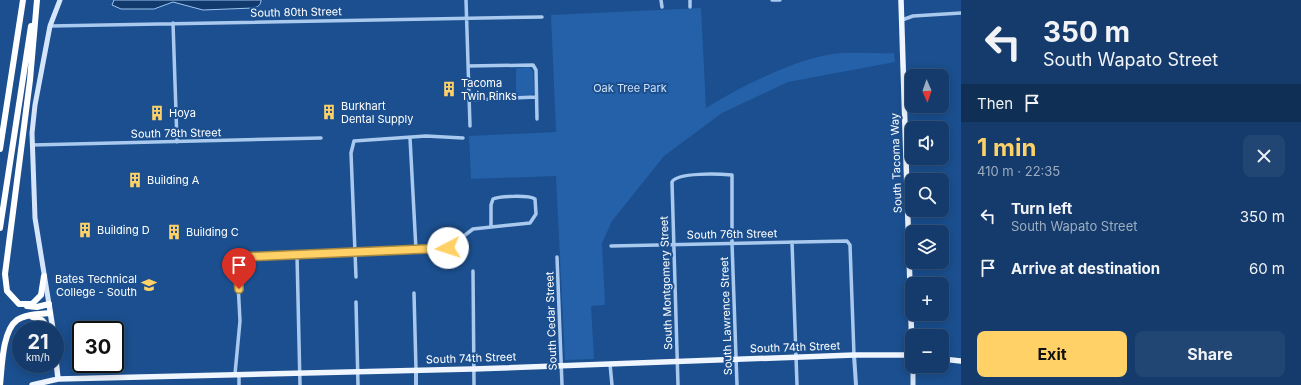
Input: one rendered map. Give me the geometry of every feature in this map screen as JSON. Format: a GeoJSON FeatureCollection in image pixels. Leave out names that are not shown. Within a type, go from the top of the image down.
{"type":"FeatureCollection","features":[{"type":"Feature","properties":{"kind":"highway"},"geometry":{"type":"LineString","coordinates":[[0,149],[22,0]]}},
{"type":"Feature","properties":{"kind":"highway"},"geometry":{"type":"LineString","coordinates":[[0,228],[36,0]]}},
{"type":"Feature","properties":{"kind":"highway"},"geometry":{"type":"LineString","coordinates":[[36,0],[30,80],[5,277],[7,292],[19,304],[35,307],[49,304]]}},
{"type":"Feature","properties":{"kind":"highway"},"geometry":{"type":"LineString","coordinates":[[0,142],[2,132]]}},
{"type":"Feature","properties":{"kind":"highway"},"geometry":{"type":"LineString","coordinates":[[19,304],[36,302],[42,292],[44,276]]}},
{"type":"Feature","properties":{"kind":"highway"},"geometry":{"type":"LineString","coordinates":[[0,385],[5,342],[9,330],[15,321],[26,317],[50,313]]}},
{"type":"Feature","properties":{"kind":"highway"},"geometry":{"type":"LineString","coordinates":[[26,317],[39,319],[41,321]]}},
{"type":"Feature","properties":{"kind":"main road"},"geometry":{"type":"LineString","coordinates":[[50,321],[35,218],[32,145],[35,105],[50,26],[60,0]]}},
{"type":"Feature","properties":{"kind":"main road","name":"South Tacoma Way"},"geometry":{"type":"LineString","coordinates":[[902,0],[911,329]]}},
{"type":"Feature","properties":{"kind":"main road","name":"South 74th Street"},"geometry":{"type":"LineString","coordinates":[[35,385],[58,382],[237,374],[473,369],[854,355],[905,355]]}},
{"type":"Feature","properties":{"kind":"main road"},"geometry":{"type":"LineString","coordinates":[[949,359],[961,361]]}},
{"type":"Feature","properties":{"kind":"main road"},"geometry":{"type":"LineString","coordinates":[[912,373],[913,385]]}},
{"type":"Feature","properties":{"kind":"street"},"geometry":{"type":"LineString","coordinates":[[466,0],[470,126]]}},
{"type":"Feature","properties":{"kind":"street"},"geometry":{"type":"LineString","coordinates":[[661,0],[662,7]]}},
{"type":"Feature","properties":{"kind":"street"},"geometry":{"type":"LineString","coordinates":[[690,0],[690,7]]}},
{"type":"Feature","properties":{"kind":"street"},"geometry":{"type":"LineString","coordinates":[[772,0],[780,0]]}},
{"type":"Feature","properties":{"kind":"street"},"geometry":{"type":"LineString","coordinates":[[902,20],[913,16],[961,13]]}},
{"type":"Feature","properties":{"kind":"street","name":"South 80th Street"},"geometry":{"type":"LineString","coordinates":[[50,26],[542,17]]}},
{"type":"Feature","properties":{"kind":"street"},"geometry":{"type":"LineString","coordinates":[[172,24],[177,142]]}},
{"type":"Feature","properties":{"kind":"street"},"geometry":{"type":"LineString","coordinates":[[468,66],[530,64],[534,66],[536,70],[536,118]]}},
{"type":"Feature","properties":{"kind":"street"},"geometry":{"type":"LineString","coordinates":[[469,100],[536,97]]}},
{"type":"Feature","properties":{"kind":"street"},"geometry":{"type":"LineString","coordinates":[[356,276],[352,153],[353,143],[357,140],[426,136],[462,138]]}},
{"type":"Feature","properties":{"kind":"street","name":"South 78th Street"},"geometry":{"type":"LineString","coordinates":[[32,145],[321,138]]}},
{"type":"Feature","properties":{"kind":"street"},"geometry":{"type":"LineString","coordinates":[[410,138],[416,250]]}},
{"type":"Feature","properties":{"kind":"street","name":"South Montgomery Street"},"geometry":{"type":"LineString","coordinates":[[678,385],[673,180],[685,175],[732,175]]}},
{"type":"Feature","properties":{"kind":"street","name":"South Lawrence Street"},"geometry":{"type":"LineString","coordinates":[[732,175],[732,243],[737,385]]}},
{"type":"Feature","properties":{"kind":"street"},"geometry":{"type":"LineString","coordinates":[[239,385],[237,374],[240,321],[237,259],[243,257],[448,248],[473,229],[530,223],[536,214],[536,200],[532,197],[499,197],[493,200],[491,206],[491,227]]}},
{"type":"Feature","properties":{"kind":"street","name":"South 76th Street"},"geometry":{"type":"LineString","coordinates":[[612,246],[847,241],[850,245],[854,355]]}},
{"type":"Feature","properties":{"kind":"street"},"geometry":{"type":"LineString","coordinates":[[792,242],[797,385]]}},
{"type":"Feature","properties":{"kind":"street"},"geometry":{"type":"LineString","coordinates":[[297,255],[300,385]]}},
{"type":"Feature","properties":{"kind":"street","name":"South Cedar Street"},"geometry":{"type":"LineString","coordinates":[[557,257],[562,385]]}},
{"type":"Feature","properties":{"kind":"street"},"geometry":{"type":"LineString","coordinates":[[472,271],[474,385]]}},
{"type":"Feature","properties":{"kind":"street"},"geometry":{"type":"LineString","coordinates":[[414,293],[416,385]]}},
{"type":"Feature","properties":{"kind":"street"},"geometry":{"type":"LineString","coordinates":[[356,302],[358,385]]}},
{"type":"Feature","properties":{"kind":"street"},"geometry":{"type":"LineString","coordinates":[[854,355],[856,385]]}},
{"type":"Feature","properties":{"kind":"street"},"geometry":{"type":"LineString","coordinates":[[610,364],[612,385]]}},
{"type":"Feature","properties":{"kind":"green space","name":"Oak Tree Park"},"geometry":{"type":"Polygon","coordinates":[[[701,8],[706,108],[764,77],[796,64],[827,55],[843,53],[894,53],[895,62],[788,82],[722,113],[664,156],[612,221],[602,243],[605,305],[591,306],[594,359],[565,360],[556,176],[471,179],[469,136],[556,132],[551,15],[701,8]]]}},
{"type":"Feature","properties":{"kind":"green space"},"geometry":{"type":"Polygon","coordinates":[[[529,67],[533,71],[534,93],[531,96],[516,97],[516,70],[517,68],[529,67]]]}},
{"type":"Feature","properties":{"kind":"shaded area"},"geometry":{"type":"Polygon","coordinates":[[[114,0],[261,0],[259,6],[253,8],[203,10],[173,2],[154,9],[121,9],[112,5],[114,0]]]}},
{"type":"Feature","properties":{"kind":"place","name":"Tacoma Twin Rinks"},"geometry":{"type":"Point","coordinates":[449,89]}},
{"type":"Feature","properties":{"kind":"place","name":"Burkhart Dental Supply"},"geometry":{"type":"Point","coordinates":[329,112]}},
{"type":"Feature","properties":{"kind":"place","name":"Hoya"},"geometry":{"type":"Point","coordinates":[157,113]}},
{"type":"Feature","properties":{"kind":"place","name":"Building A"},"geometry":{"type":"Point","coordinates":[135,180]}},
{"type":"Feature","properties":{"kind":"place","name":"Building D"},"geometry":{"type":"Point","coordinates":[85,230]}},
{"type":"Feature","properties":{"kind":"place","name":"Building C"},"geometry":{"type":"Point","coordinates":[174,232]}},
{"type":"Feature","properties":{"kind":"place","name":"Bates Technical College - South"},"geometry":{"type":"Point","coordinates":[149,285]}},
{"type":"Feature","properties":{"kind":"route"},"geometry":{"type":"LineString","coordinates":[[239,289],[237,259],[239,257],[384,252],[448,248]]}}]}
